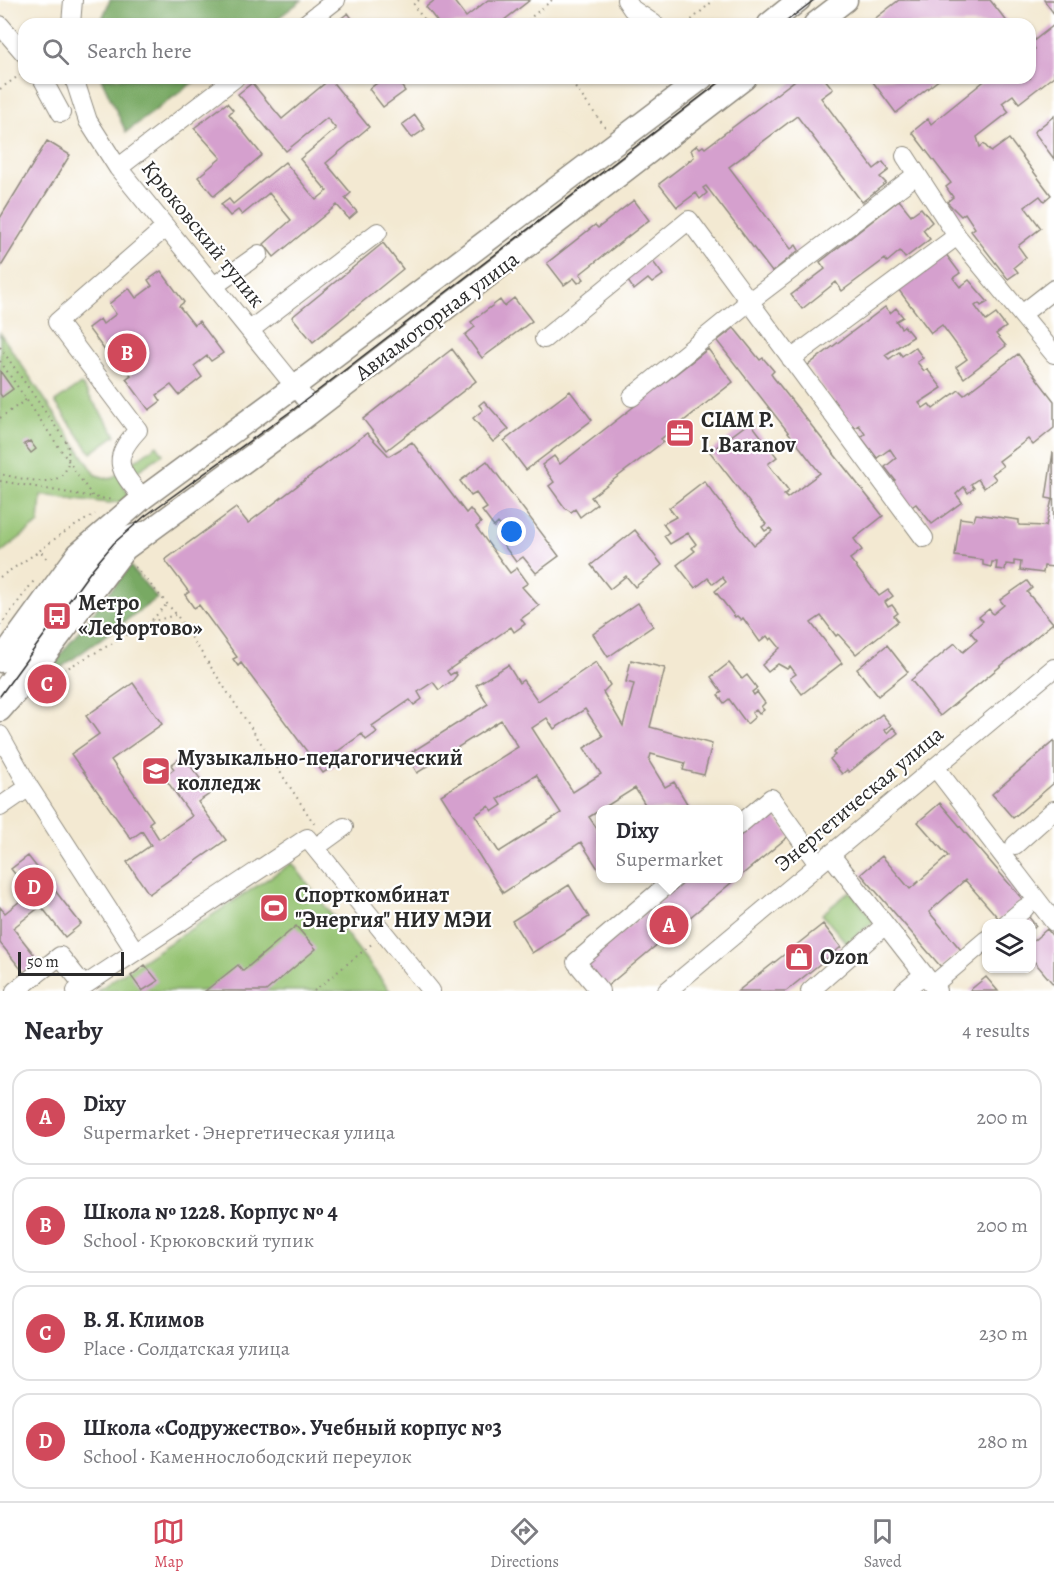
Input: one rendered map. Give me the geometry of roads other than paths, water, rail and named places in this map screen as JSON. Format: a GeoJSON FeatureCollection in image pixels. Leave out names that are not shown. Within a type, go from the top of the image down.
{"type":"FeatureCollection","features":[{"type":"Feature","properties":{"kind":"main road"},"geometry":{"type":"LineString","coordinates":[[776,18],[799,0]]}},
{"type":"Feature","properties":{"kind":"main road"},"geometry":{"type":"LineString","coordinates":[[822,18],[846,0]]}},
{"type":"Feature","properties":{"kind":"main road","name":"Авиамоторная улица"},"geometry":{"type":"LineString","coordinates":[[0,661],[102,521],[143,498],[296,386],[694,84]]}},
{"type":"Feature","properties":{"kind":"main road","name":"Авиамоторная улица"},"geometry":{"type":"LineString","coordinates":[[0,710],[155,527],[314,410],[737,84]]}},
{"type":"Feature","properties":{"kind":"street"},"geometry":{"type":"LineString","coordinates":[[72,18],[73,0]]}},
{"type":"Feature","properties":{"kind":"street"},"geometry":{"type":"LineString","coordinates":[[313,18],[336,0]]}},
{"type":"Feature","properties":{"kind":"street"},"geometry":{"type":"LineString","coordinates":[[626,0],[632,9],[645,18]]}},
{"type":"Feature","properties":{"kind":"street"},"geometry":{"type":"LineString","coordinates":[[0,25],[18,46]]}},
{"type":"Feature","properties":{"kind":"street"},"geometry":{"type":"LineString","coordinates":[[45,84],[61,113]]}},
{"type":"Feature","properties":{"kind":"street","name":"Крюковский тупик"},"geometry":{"type":"LineString","coordinates":[[76,84],[88,121],[118,168],[314,410]]}},
{"type":"Feature","properties":{"kind":"street"},"geometry":{"type":"LineString","coordinates":[[118,168],[227,84]]}},
{"type":"Feature","properties":{"kind":"street"},"geometry":{"type":"LineString","coordinates":[[905,156],[957,236],[1054,354]]}},
{"type":"Feature","properties":{"kind":"street"},"geometry":{"type":"LineString","coordinates":[[632,398],[750,301],[916,175]]}},
{"type":"Feature","properties":{"kind":"street"},"geometry":{"type":"LineString","coordinates":[[544,339],[689,220],[924,538]]}},
{"type":"Feature","properties":{"kind":"street"},"geometry":{"type":"LineString","coordinates":[[143,498],[123,475],[120,464],[126,442],[138,430],[57,322],[166,226]]}},
{"type":"Feature","properties":{"kind":"street"},"geometry":{"type":"LineString","coordinates":[[250,330],[378,232]]}},
{"type":"Feature","properties":{"kind":"street"},"geometry":{"type":"LineString","coordinates":[[791,359],[957,236]]}},
{"type":"Feature","properties":{"kind":"street"},"geometry":{"type":"LineString","coordinates":[[214,286],[259,254]]}},
{"type":"Feature","properties":{"kind":"street"},"geometry":{"type":"LineString","coordinates":[[1022,314],[1054,290]]}},
{"type":"Feature","properties":{"kind":"street"},"geometry":{"type":"LineString","coordinates":[[0,692],[91,566],[112,541],[155,527]]}},
{"type":"Feature","properties":{"kind":"street","name":"Энергетическая улица"},"geometry":{"type":"LineString","coordinates":[[671,990],[824,859],[1054,668]]}},
{"type":"Feature","properties":{"kind":"street"},"geometry":{"type":"LineString","coordinates":[[0,735],[29,787],[135,951]]}},
{"type":"Feature","properties":{"kind":"street"},"geometry":{"type":"LineString","coordinates":[[935,767],[1054,920]]}},
{"type":"Feature","properties":{"kind":"street"},"geometry":{"type":"LineString","coordinates":[[0,807],[29,787]]}},
{"type":"Feature","properties":{"kind":"street"},"geometry":{"type":"LineString","coordinates":[[743,822],[771,798],[885,925],[932,983]]}},
{"type":"Feature","properties":{"kind":"street"},"geometry":{"type":"LineString","coordinates":[[1014,845],[1054,810]]}},
{"type":"Feature","properties":{"kind":"street"},"geometry":{"type":"LineString","coordinates":[[315,848],[344,827]]}},
{"type":"Feature","properties":{"kind":"street"},"geometry":{"type":"LineString","coordinates":[[15,991],[60,956],[80,988],[307,838],[431,991]]}},
{"type":"Feature","properties":{"kind":"street"},"geometry":{"type":"LineString","coordinates":[[600,991],[576,962],[670,883]]}},
{"type":"Feature","properties":{"kind":"street"},"geometry":{"type":"LineString","coordinates":[[1012,919],[1025,908]]}},
{"type":"Feature","properties":{"kind":"street"},"geometry":{"type":"LineString","coordinates":[[810,991],[885,925]]}},
{"type":"Feature","properties":{"kind":"street"},"geometry":{"type":"LineString","coordinates":[[904,991],[932,983],[982,944]]}},
{"type":"Feature","properties":{"kind":"tram line"},"geometry":{"type":"LineString","coordinates":[[791,18],[814,0]]}},
{"type":"Feature","properties":{"kind":"tram line"},"geometry":{"type":"LineString","coordinates":[[0,696],[93,568],[114,543],[145,516],[294,409],[717,84]]}},
{"type":"Feature","properties":{"kind":"place","name":"Школа № 1228. Корпус № 4"},"geometry":{"type":"Point","coordinates":[127,353]}},
{"type":"Feature","properties":{"kind":"place","name":"CIAM P. I. Baranov"},"geometry":{"type":"Point","coordinates":[680,433]}},
{"type":"Feature","properties":{"kind":"place","name":"Метро «Лефортово»"},"geometry":{"type":"Point","coordinates":[57,616]}},
{"type":"Feature","properties":{"kind":"place","name":"В. Я. Климов"},"geometry":{"type":"Point","coordinates":[47,684]}},
{"type":"Feature","properties":{"kind":"place","name":"Музыкально-педагогический колледж"},"geometry":{"type":"Point","coordinates":[156,771]}},
{"type":"Feature","properties":{"kind":"place","name":"Школа «Содружество». Учебный корпус №3"},"geometry":{"type":"Point","coordinates":[34,887]}},
{"type":"Feature","properties":{"kind":"place","name":"Спорткомбинат \"Энергия\" НИУ МЭИ"},"geometry":{"type":"Point","coordinates":[274,908]}},
{"type":"Feature","properties":{"kind":"place","name":"Dixy"},"geometry":{"type":"Point","coordinates":[669,925]}},
{"type":"Feature","properties":{"kind":"place","name":"Ozon"},"geometry":{"type":"Point","coordinates":[799,957]}}]}
